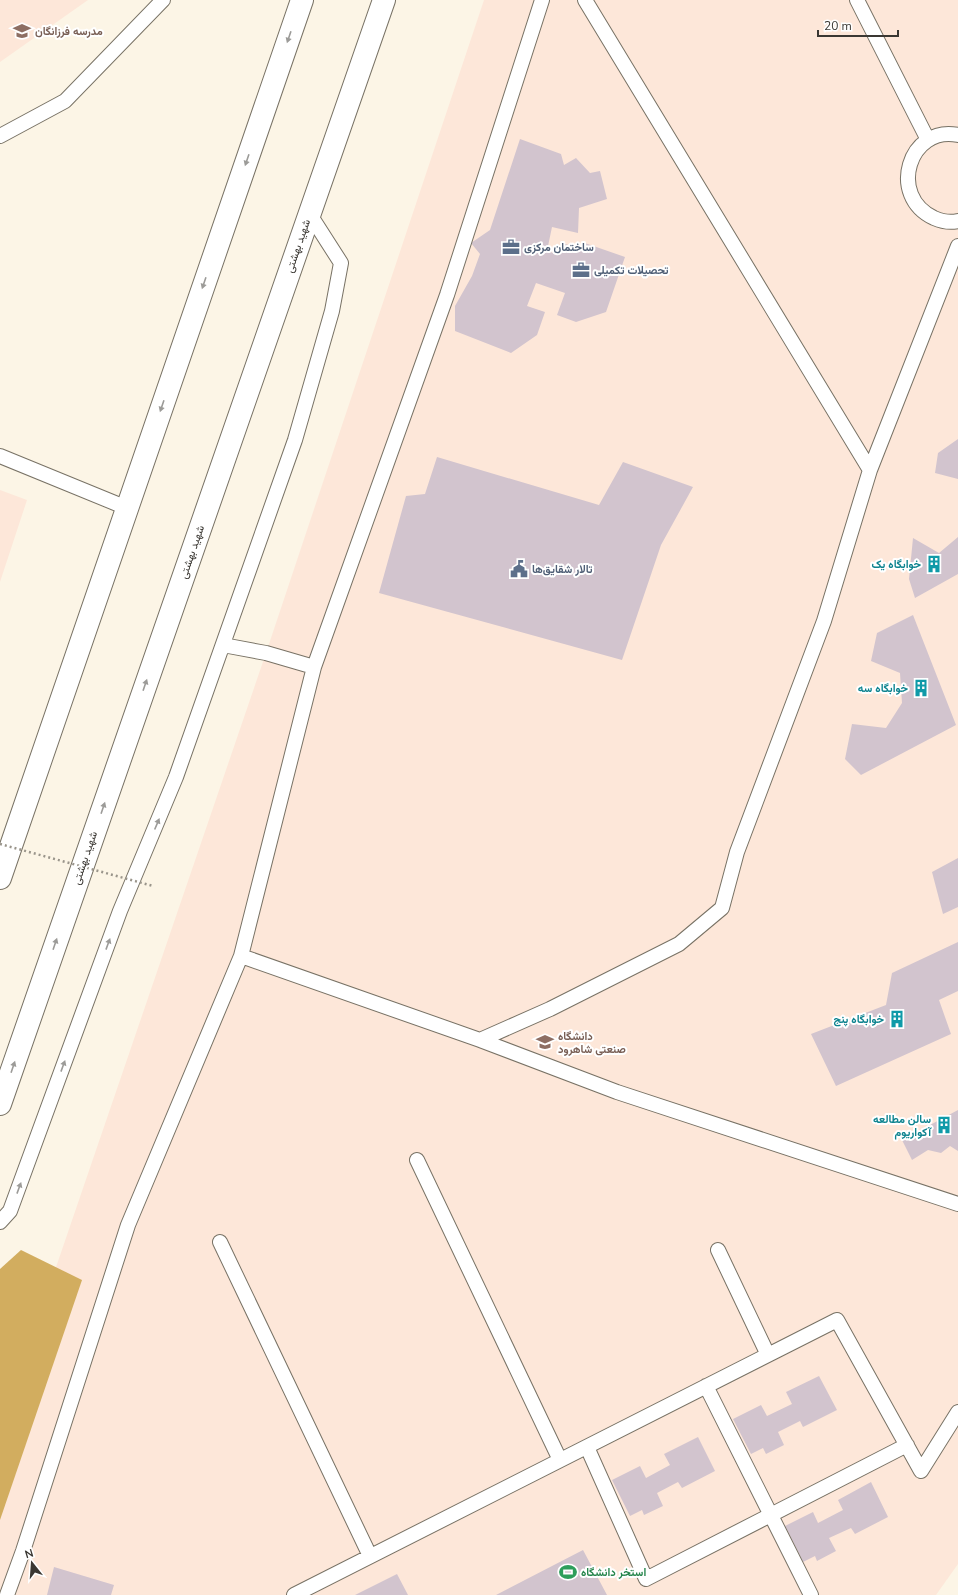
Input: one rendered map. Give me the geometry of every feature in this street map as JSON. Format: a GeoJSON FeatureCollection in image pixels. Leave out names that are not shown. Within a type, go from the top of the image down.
{"type":"FeatureCollection","features":[{"type":"Feature","properties":{"kind":"highway"},"geometry":{"type":"LineString","coordinates":[[0,878],[302,0]]}},
{"type":"Feature","properties":{"kind":"highway","name":"شهید بهشتی"},"geometry":{"type":"LineString","coordinates":[[0,1104],[384,0]]}},
{"type":"Feature","properties":{"kind":"lane"},"geometry":{"type":"LineString","coordinates":[[0,136],[65,102],[163,0]]}},
{"type":"Feature","properties":{"kind":"lane"},"geometry":{"type":"LineString","coordinates":[[7,1595],[26,1543],[128,1225],[241,956],[314,667],[447,295],[542,0]]}},
{"type":"Feature","properties":{"kind":"lane"},"geometry":{"type":"LineString","coordinates":[[585,0],[870,470]]}},
{"type":"Feature","properties":{"kind":"lane"},"geometry":{"type":"LineString","coordinates":[[857,0],[928,140]]}},
{"type":"Feature","properties":{"kind":"lane"},"geometry":{"type":"LineString","coordinates":[[958,135],[941,135],[928,140],[917,150],[910,162],[907,177],[909,191],[916,205],[927,214],[940,220],[958,221]]}},
{"type":"Feature","properties":{"kind":"lane"},"geometry":{"type":"LineString","coordinates":[[0,1222],[10,1211],[120,911],[176,777],[295,440],[332,311],[341,263],[309,213]]}},
{"type":"Feature","properties":{"kind":"lane"},"geometry":{"type":"LineString","coordinates":[[480,1040],[550,1009],[678,944],[722,908],[737,852],[824,621],[870,470],[958,246]]}},
{"type":"Feature","properties":{"kind":"lane"},"geometry":{"type":"LineString","coordinates":[[0,456],[127,508]]}},
{"type":"Feature","properties":{"kind":"lane"},"geometry":{"type":"LineString","coordinates":[[223,645],[266,653],[314,667]]}},
{"type":"Feature","properties":{"kind":"lane"},"geometry":{"type":"LineString","coordinates":[[241,956],[480,1040],[617,1092],[958,1204]]}},
{"type":"Feature","properties":{"kind":"lane"},"geometry":{"type":"LineString","coordinates":[[417,1160],[560,1460]]}},
{"type":"Feature","properties":{"kind":"lane"},"geometry":{"type":"LineString","coordinates":[[220,1242],[370,1556]]}},
{"type":"Feature","properties":{"kind":"lane"},"geometry":{"type":"LineString","coordinates":[[718,1250],[768,1355]]}},
{"type":"Feature","properties":{"kind":"lane"},"geometry":{"type":"LineString","coordinates":[[294,1595],[837,1320],[921,1471],[958,1412]]}},
{"type":"Feature","properties":{"kind":"lane"},"geometry":{"type":"LineString","coordinates":[[706,1386],[811,1595]]}},
{"type":"Feature","properties":{"kind":"lane"},"geometry":{"type":"LineString","coordinates":[[587,1446],[646,1578],[907,1445]]}},
{"type":"Feature","properties":{"kind":"path"},"geometry":{"type":"LineString","coordinates":[[0,844],[154,886]]}},
{"type":"Feature","properties":{"kind":"shaded area","name":"مدرسه فرزانگان"},"geometry":{"type":"Polygon","coordinates":[[[0,0],[88,0],[0,62],[0,0]]]}},
{"type":"Feature","properties":{"kind":"shaded area","name":"دانشگاه صنعتی شاهرود"},"geometry":{"type":"Polygon","coordinates":[[[484,0],[958,0],[958,1564],[936,1595],[0,1595],[0,1431],[266,653],[484,0]]]}},
{"type":"Feature","properties":{"kind":"shaded area"},"geometry":{"type":"Polygon","coordinates":[[[0,490],[27,500],[0,582],[0,490]]]}},
{"type":"Feature","properties":{"kind":"shaded area"},"geometry":{"type":"Polygon","coordinates":[[[21,1250],[82,1280],[0,1520],[0,1269],[21,1250]]]}},
{"type":"Feature","properties":{"kind":"building","name":"ساختمان مرکزی"},"geometry":{"type":"Polygon","coordinates":[[[520,139],[561,154],[564,165],[576,158],[590,173],[600,171],[607,199],[579,208],[578,233],[552,227],[547,251],[560,255],[563,243],[579,249],[582,242],[625,257],[606,312],[576,322],[557,315],[565,293],[536,283],[527,306],[545,312],[537,335],[511,353],[455,331],[455,306],[472,276],[480,254],[471,243],[490,230],[520,139]]]}},
{"type":"Feature","properties":{"kind":"building"},"geometry":{"type":"Polygon","coordinates":[[[958,439],[958,479],[935,473],[938,453],[958,439]]]}},
{"type":"Feature","properties":{"kind":"building","name":"تالار شقایق‌‌ها"},"geometry":{"type":"Polygon","coordinates":[[[437,457],[599,505],[623,462],[693,487],[661,545],[622,660],[379,593],[406,496],[425,494],[437,457]]]}},
{"type":"Feature","properties":{"kind":"building","name":"خوابگاه یک"},"geometry":{"type":"Polygon","coordinates":[[[958,537],[958,574],[915,598],[909,579],[913,538],[939,553],[958,537]]]}},
{"type":"Feature","properties":{"kind":"building","name":"خوابگاه سه"},"geometry":{"type":"Polygon","coordinates":[[[913,615],[956,725],[861,775],[845,759],[852,724],[886,728],[902,703],[900,673],[871,661],[877,633],[913,615]]]}},
{"type":"Feature","properties":{"kind":"building"},"geometry":{"type":"Polygon","coordinates":[[[958,858],[958,907],[943,914],[932,872],[958,858]]]}},
{"type":"Feature","properties":{"kind":"building","name":"خوابگاه پنج"},"geometry":{"type":"Polygon","coordinates":[[[958,942],[958,991],[939,1000],[951,1034],[836,1086],[811,1034],[886,1005],[892,973],[958,942]]]}},
{"type":"Feature","properties":{"kind":"building","name":"سالن مطالعه آکواریوم"},"geometry":{"type":"Polygon","coordinates":[[[958,1110],[958,1151],[950,1146],[941,1153],[928,1150],[912,1160],[902,1140],[958,1110]]]}},
{"type":"Feature","properties":{"kind":"building"},"geometry":{"type":"Polygon","coordinates":[[[819,1376],[837,1410],[803,1427],[800,1421],[778,1432],[784,1445],[766,1454],[763,1448],[751,1454],[733,1419],[761,1405],[767,1416],[792,1404],[786,1392],[819,1376]]]}},
{"type":"Feature","properties":{"kind":"building"},"geometry":{"type":"Polygon","coordinates":[[[698,1437],[715,1471],[682,1488],[678,1482],[657,1493],[663,1506],[644,1515],[642,1510],[630,1516],[612,1480],[640,1466],[646,1478],[670,1465],[664,1454],[698,1437]]]}},
{"type":"Feature","properties":{"kind":"building"},"geometry":{"type":"Polygon","coordinates":[[[871,1482],[888,1517],[855,1534],[851,1528],[829,1538],[836,1551],[817,1561],[815,1556],[803,1562],[785,1526],[813,1512],[818,1523],[843,1510],[838,1500],[871,1482]]]}},
{"type":"Feature","properties":{"kind":"building","name":"استخر دانشگاه"},"geometry":{"type":"Polygon","coordinates":[[[583,1550],[607,1595],[496,1595],[583,1550]]]}},
{"type":"Feature","properties":{"kind":"building"},"geometry":{"type":"Polygon","coordinates":[[[54,1567],[114,1585],[111,1595],[47,1595],[54,1567]]]}},
{"type":"Feature","properties":{"kind":"building"},"geometry":{"type":"Polygon","coordinates":[[[397,1574],[408,1595],[355,1595],[397,1574]]]}},
{"type":"Feature","properties":{"kind":"place","name":"مدرسه فرزانگان"},"geometry":{"type":"Point","coordinates":[22,31]}},
{"type":"Feature","properties":{"kind":"place","name":"ساختمان مرکزی"},"geometry":{"type":"Point","coordinates":[511,247]}},
{"type":"Feature","properties":{"kind":"place","name":"تحصیلات تکمیلی"},"geometry":{"type":"Point","coordinates":[581,270]}},
{"type":"Feature","properties":{"kind":"place","name":"خوابگاه یک"},"geometry":{"type":"Point","coordinates":[934,564]}},
{"type":"Feature","properties":{"kind":"place","name":"تالار شقایق‌‌ها"},"geometry":{"type":"Point","coordinates":[519,569]}},
{"type":"Feature","properties":{"kind":"place","name":"خوابگاه سه"},"geometry":{"type":"Point","coordinates":[921,688]}},
{"type":"Feature","properties":{"kind":"place","name":"خوابگاه پنج"},"geometry":{"type":"Point","coordinates":[897,1019]}},
{"type":"Feature","properties":{"kind":"place","name":"دانشگاه صنعتی شاهرود"},"geometry":{"type":"Point","coordinates":[545,1042]}},
{"type":"Feature","properties":{"kind":"place","name":"سالن مطالعه آکواریوم"},"geometry":{"type":"Point","coordinates":[944,1125]}},
{"type":"Feature","properties":{"kind":"place","name":"استخر دانشگاه"},"geometry":{"type":"Point","coordinates":[568,1572]}}]}
